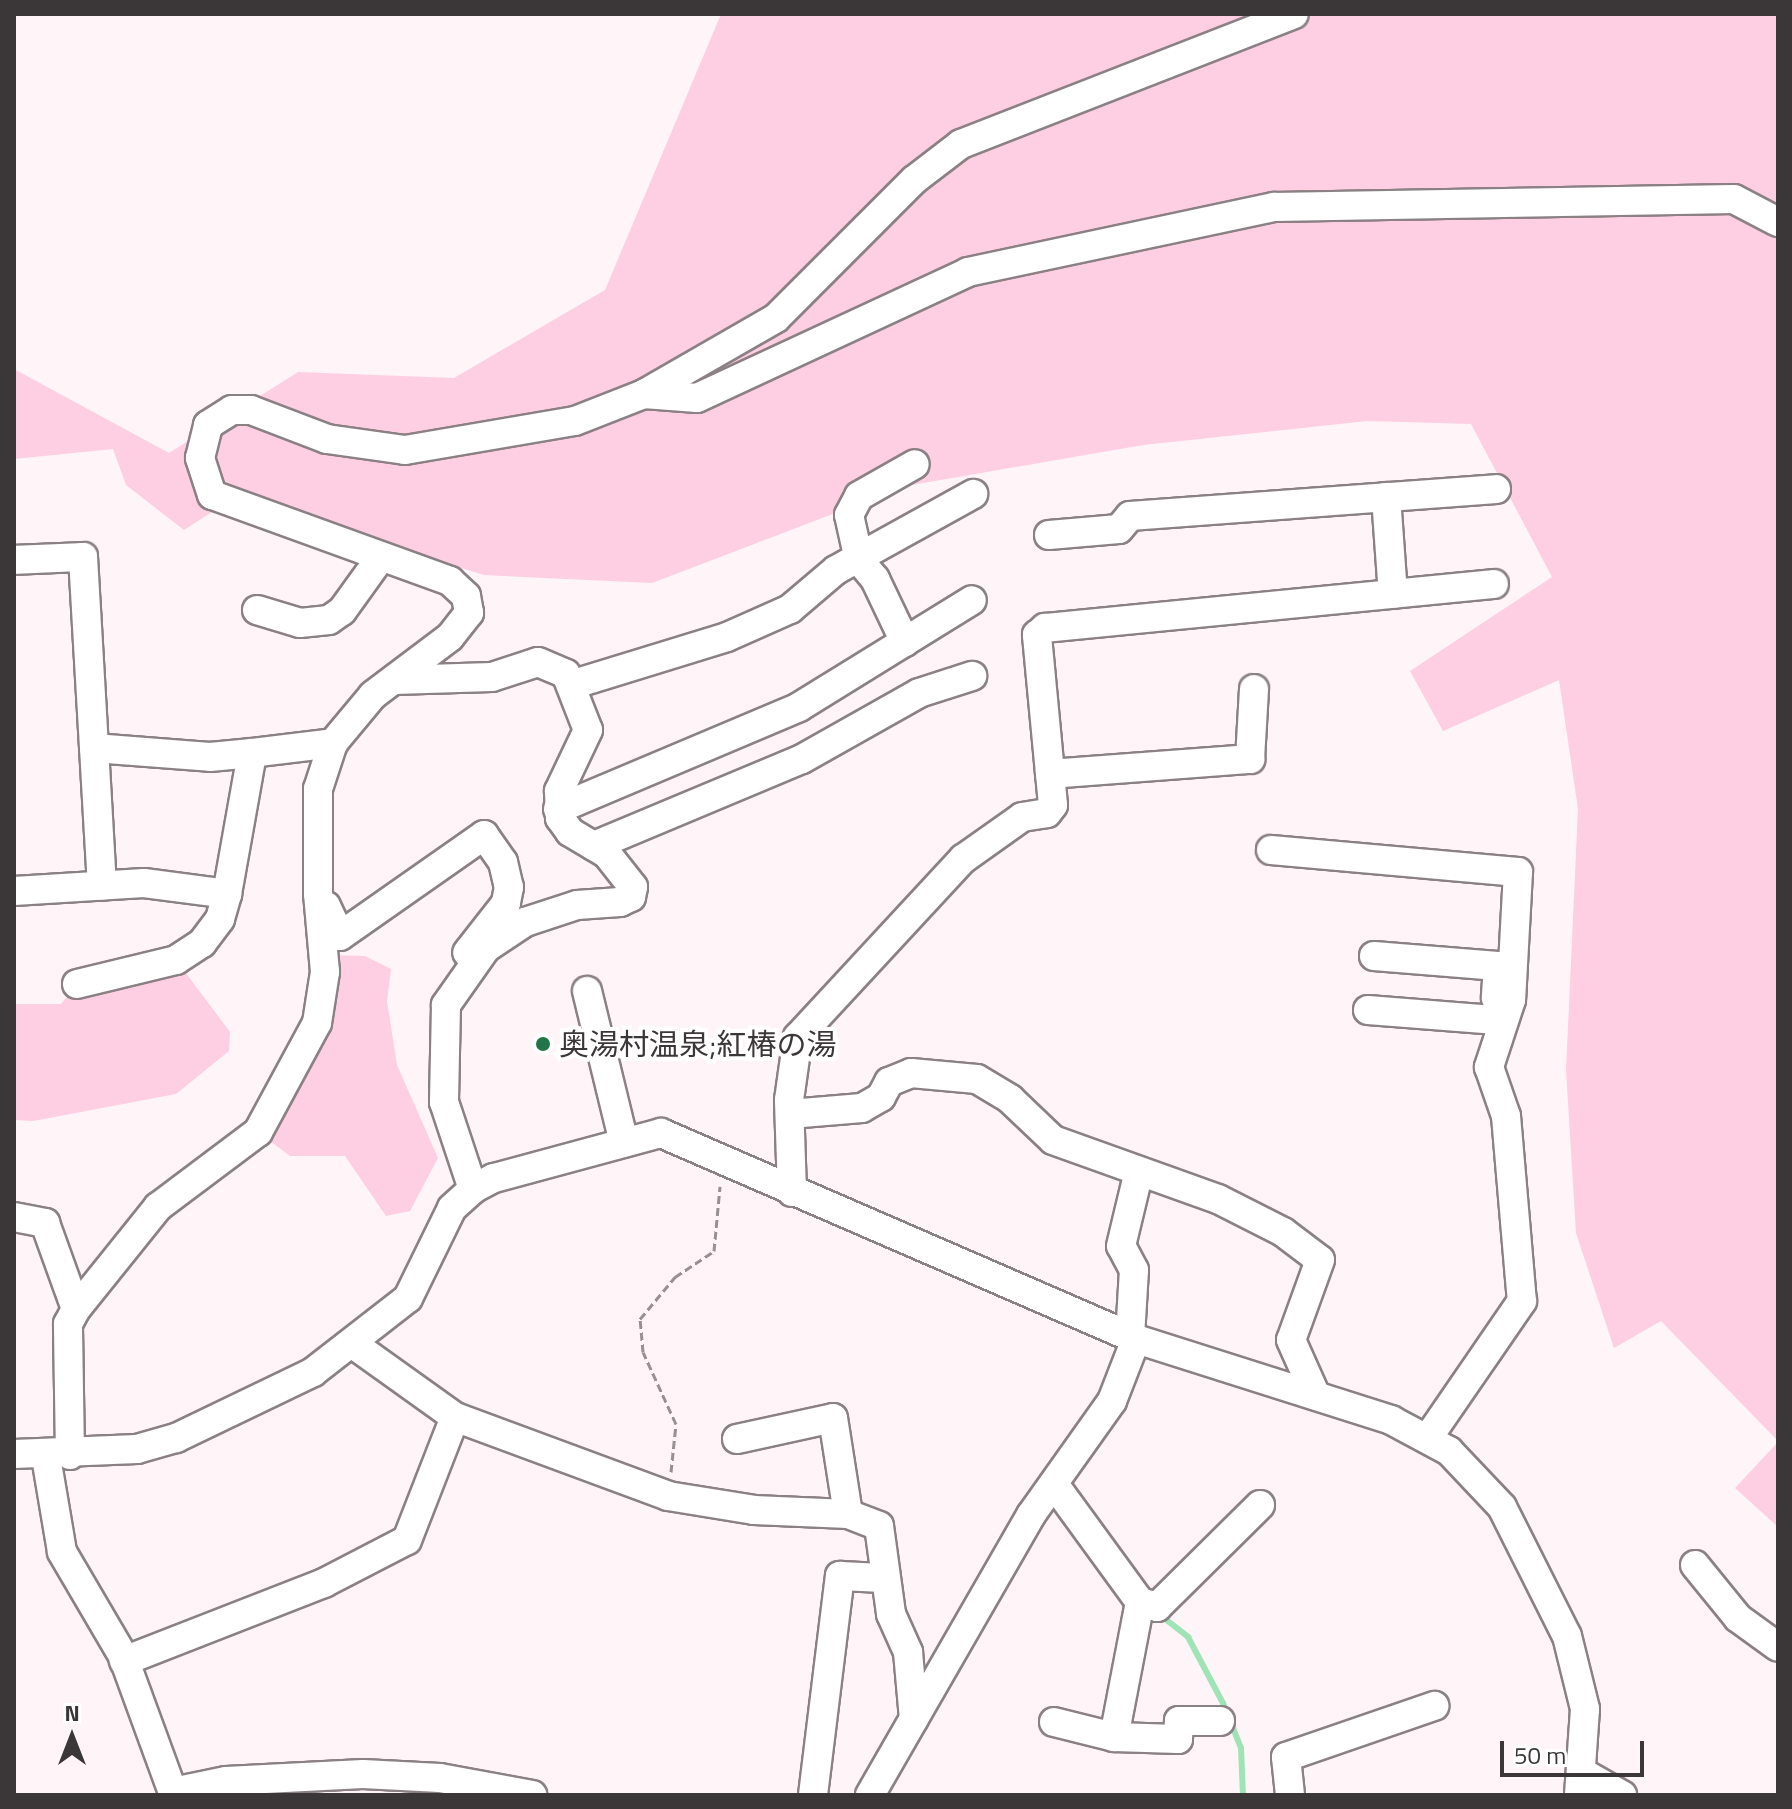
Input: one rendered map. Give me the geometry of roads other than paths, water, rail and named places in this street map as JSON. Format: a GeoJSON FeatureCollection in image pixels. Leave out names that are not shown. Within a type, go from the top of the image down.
{"type":"FeatureCollection","features":[{"type":"Feature","properties":{"kind":"street"},"geometry":{"type":"LineString","coordinates":[[532,1795],[440,1778],[363,1774],[226,1781],[174,1794],[124,1661],[62,1552],[58,1456],[68,1324],[125,1243],[174,1195],[258,1132],[317,1023],[325,972],[318,894],[318,789],[333,743],[349,720],[394,680],[464,626],[469,613],[466,596],[450,581],[212,495],[200,458],[208,425],[232,410],[251,410],[327,439],[405,450],[575,421],[644,394],[776,318],[914,180],[961,144],[1294,14]]}},
{"type":"Feature","properties":{"kind":"street"},"geometry":{"type":"LineString","coordinates":[[644,394],[697,398],[968,272],[1274,207],[1734,199],[1778,222]]}},
{"type":"Feature","properties":{"kind":"street"},"geometry":{"type":"LineString","coordinates":[[905,642],[875,579],[859,560],[849,515],[859,496],[915,464]]}},
{"type":"Feature","properties":{"kind":"street"},"geometry":{"type":"LineString","coordinates":[[1049,535],[1119,529],[1130,516],[1496,489]]}},
{"type":"Feature","properties":{"kind":"street"},"geometry":{"type":"LineString","coordinates":[[571,685],[727,637],[790,609],[836,570],[859,560],[973,494]]}},
{"type":"Feature","properties":{"kind":"street"},"geometry":{"type":"LineString","coordinates":[[1386,497],[1393,594]]}},
{"type":"Feature","properties":{"kind":"street"},"geometry":{"type":"LineString","coordinates":[[14,560],[83,557],[102,885]]}},
{"type":"Feature","properties":{"kind":"street"},"geometry":{"type":"LineString","coordinates":[[257,610],[300,623],[329,620],[342,611],[381,557]]}},
{"type":"Feature","properties":{"kind":"street"},"geometry":{"type":"LineString","coordinates":[[792,1192],[790,1114],[798,1037],[963,859],[1022,817],[1047,813],[1053,805],[1037,635],[1045,628],[1494,584]]}},
{"type":"Feature","properties":{"kind":"street"},"geometry":{"type":"LineString","coordinates":[[558,809],[799,707],[972,600]]}},
{"type":"Feature","properties":{"kind":"street"},"geometry":{"type":"LineString","coordinates":[[394,680],[492,677],[538,662],[554,665],[571,685],[588,730],[559,791],[558,809],[570,832],[594,846],[628,875],[631,897],[577,905],[525,922],[486,948],[446,1005]]}},
{"type":"Feature","properties":{"kind":"street"},"geometry":{"type":"LineString","coordinates":[[594,846],[802,759],[919,693],[972,676]]}},
{"type":"Feature","properties":{"kind":"street"},"geometry":{"type":"LineString","coordinates":[[836,686],[854,729]]}},
{"type":"Feature","properties":{"kind":"street"},"geometry":{"type":"LineString","coordinates":[[1050,774],[1250,759],[1254,689]]}},
{"type":"Feature","properties":{"kind":"street"},"geometry":{"type":"LineString","coordinates":[[94,748],[210,757],[333,743]]}},
{"type":"Feature","properties":{"kind":"street"},"geometry":{"type":"LineString","coordinates":[[77,984],[176,960],[202,943],[220,919],[227,894],[252,753]]}},
{"type":"Feature","properties":{"kind":"street"},"geometry":{"type":"LineString","coordinates":[[318,894],[340,936],[484,835],[503,862],[506,903],[482,930],[448,985],[446,1005],[444,1102],[473,1189]]}},
{"type":"Feature","properties":{"kind":"street"},"geometry":{"type":"LineString","coordinates":[[1271,850],[1518,872],[1511,1000],[1492,1050]]}},
{"type":"Feature","properties":{"kind":"street"},"geometry":{"type":"LineString","coordinates":[[14,891],[102,885],[184,885],[227,894]]}},
{"type":"Feature","properties":{"kind":"street"},"geometry":{"type":"LineString","coordinates":[[1374,956],[1498,966],[1489,1067],[1506,1116],[1515,1188],[1512,1232],[1522,1301],[1428,1438]]}},
{"type":"Feature","properties":{"kind":"street"},"geometry":{"type":"LineString","coordinates":[[174,1195],[180,1173],[232,1138],[252,1114],[299,1029],[310,984]]}},
{"type":"Feature","properties":{"kind":"street"},"geometry":{"type":"LineString","coordinates":[[587,991],[624,1143]]}},
{"type":"Feature","properties":{"kind":"street"},"geometry":{"type":"LineString","coordinates":[[1368,1010],[1494,1020]]}},
{"type":"Feature","properties":{"kind":"street"},"geometry":{"type":"LineString","coordinates":[[790,1114],[862,1108],[881,1097],[889,1082],[911,1073],[942,1073],[977,1079],[1010,1099],[1053,1140],[1218,1199],[1283,1232],[1320,1260],[1291,1340],[1316,1396]]}},
{"type":"Feature","properties":{"kind":"street"},"geometry":{"type":"LineString","coordinates":[[14,1454],[58,1456],[137,1449],[176,1438],[313,1372],[353,1344],[408,1298],[452,1208],[473,1189],[494,1178],[661,1133],[1133,1338],[1316,1396],[1428,1438],[1467,1468],[1502,1507],[1567,1636],[1585,1709],[1581,1784],[1622,1795]]}},
{"type":"Feature","properties":{"kind":"street"},"geometry":{"type":"LineString","coordinates":[[870,1795],[1054,1484],[1112,1401],[1133,1338],[1134,1270],[1121,1246],[1139,1171]]}},
{"type":"Feature","properties":{"kind":"street"},"geometry":{"type":"LineString","coordinates":[[14,1217],[45,1223],[76,1309]]}},
{"type":"Feature","properties":{"kind":"street"},"geometry":{"type":"LineString","coordinates":[[353,1344],[455,1417],[668,1496],[754,1510],[848,1514],[879,1526],[883,1578],[908,1652],[914,1719]]}},
{"type":"Feature","properties":{"kind":"street"},"geometry":{"type":"LineString","coordinates":[[124,1661],[324,1583],[407,1540],[455,1417]]}},
{"type":"Feature","properties":{"kind":"street"},"geometry":{"type":"LineString","coordinates":[[737,1439],[833,1418],[848,1514]]}},
{"type":"Feature","properties":{"kind":"street"},"geometry":{"type":"LineString","coordinates":[[1054,1484],[1140,1602],[1157,1607],[1260,1505]]}},
{"type":"Feature","properties":{"kind":"street"},"geometry":{"type":"LineString","coordinates":[[1695,1565],[1738,1618],[1778,1647]]}},
{"type":"Feature","properties":{"kind":"street"},"geometry":{"type":"LineString","coordinates":[[813,1795],[840,1576],[883,1578]]}},
{"type":"Feature","properties":{"kind":"street"},"geometry":{"type":"LineString","coordinates":[[1114,1737],[1140,1602]]}},
{"type":"Feature","properties":{"kind":"street"},"geometry":{"type":"LineString","coordinates":[[1290,1795],[1286,1757],[1434,1706]]}},
{"type":"Feature","properties":{"kind":"street"},"geometry":{"type":"LineString","coordinates":[[1054,1722],[1114,1737],[1178,1739],[1179,1721],[1220,1721]]}},
{"type":"Feature","properties":{"kind":"waterway"},"geometry":{"type":"LineString","coordinates":[[1164,1618],[1188,1637],[1223,1703],[1241,1748],[1243,1795]]}},
{"type":"Feature","properties":{"kind":"place","name":"奥湯村温泉;紅椿の湯"},"geometry":{"type":"Point","coordinates":[543,1044]}}]}
